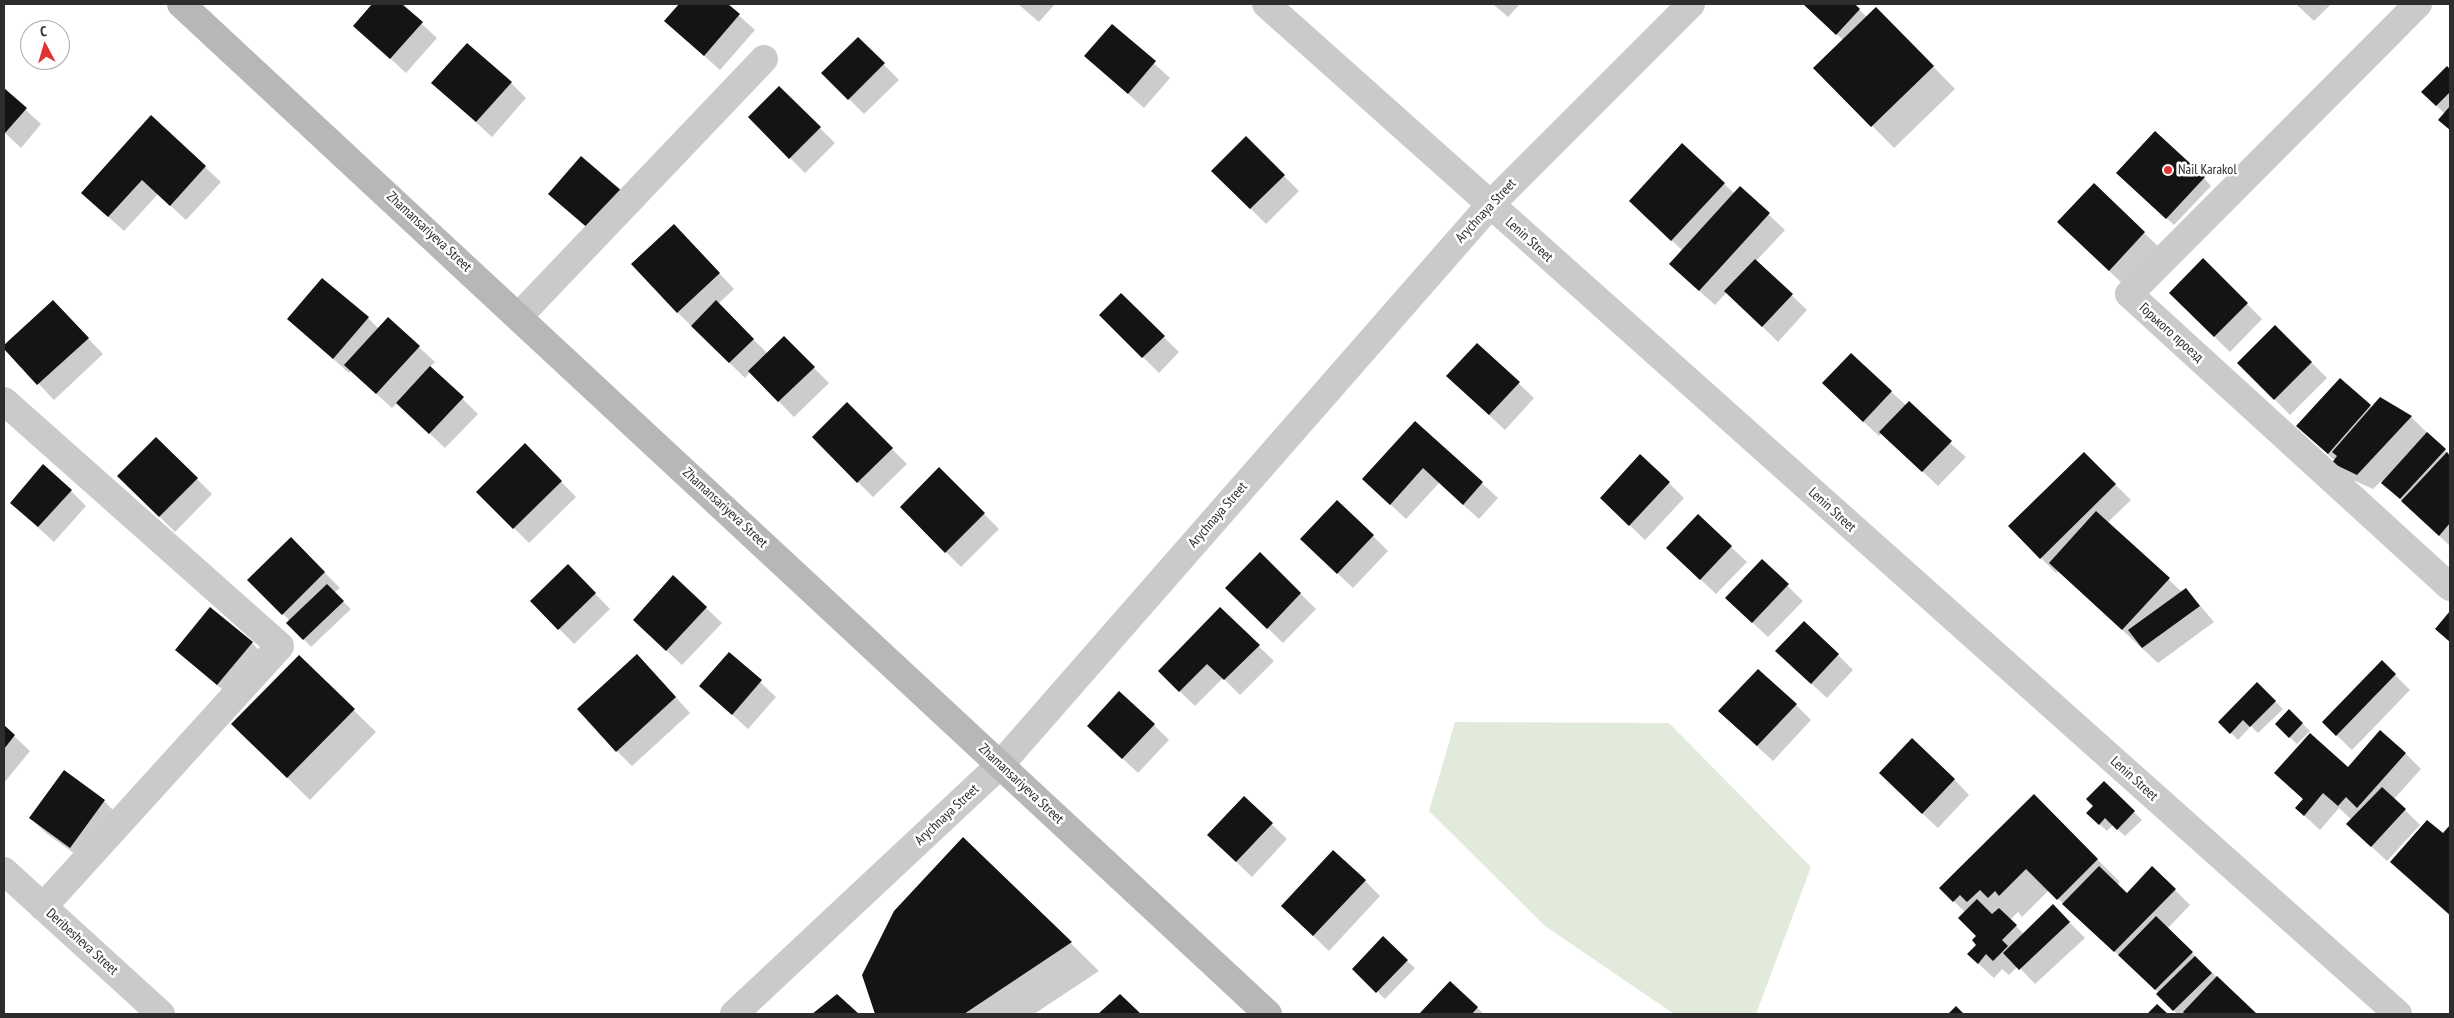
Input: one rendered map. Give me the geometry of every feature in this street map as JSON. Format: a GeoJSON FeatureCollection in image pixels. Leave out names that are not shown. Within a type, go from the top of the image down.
{"type":"FeatureCollection","features":[{"type":"Feature","properties":{"kind":"street","name":"Zhamansariyeva Street"},"geometry":{"type":"LineString","coordinates":[[181,4],[519,316],[1268,1014]]}},
{"type":"Feature","properties":{"kind":"street","name":"Lenin Street"},"geometry":{"type":"LineString","coordinates":[[1266,4],[2398,1014]]}},
{"type":"Feature","properties":{"kind":"street","name":"Arychnaya Street"},"geometry":{"type":"LineString","coordinates":[[734,1014],[1000,765],[1490,205],[1691,4]]}},
{"type":"Feature","properties":{"kind":"street","name":"Горького проезд"},"geometry":{"type":"LineString","coordinates":[[2418,4],[2129,294],[2450,587]]}},
{"type":"Feature","properties":{"kind":"street"},"geometry":{"type":"LineString","coordinates":[[519,316],[764,59]]}},
{"type":"Feature","properties":{"kind":"street"},"geometry":{"type":"LineString","coordinates":[[4,401],[280,646],[43,907]]}},
{"type":"Feature","properties":{"kind":"street","name":"Deribesheva Street"},"geometry":{"type":"LineString","coordinates":[[4,871],[161,1014]]}},
{"type":"Feature","properties":{"kind":"green space"},"geometry":{"type":"Polygon","coordinates":[[[1455,722],[1669,723],[1811,867],[1756,1014],[1674,1014],[1545,926],[1429,811],[1455,722]]]}},
{"type":"Feature","properties":{"kind":"building"},"geometry":{"type":"Polygon","coordinates":[[[372,4],[402,4],[423,22],[390,59],[353,26],[372,4]]]}},
{"type":"Feature","properties":{"kind":"building"},"geometry":{"type":"Polygon","coordinates":[[[679,4],[728,4],[740,14],[704,56],[664,21],[679,4]]]}},
{"type":"Feature","properties":{"kind":"building"},"geometry":{"type":"Polygon","coordinates":[[[1803,4],[1855,4],[1860,9],[1836,35],[1803,4]]]}},
{"type":"Feature","properties":{"kind":"building"},"geometry":{"type":"Polygon","coordinates":[[[1876,7],[1934,66],[1871,127],[1813,68],[1876,7]]]}},
{"type":"Feature","properties":{"kind":"building"},"geometry":{"type":"Polygon","coordinates":[[[1112,24],[1156,61],[1128,94],[1084,56],[1112,24]]]}},
{"type":"Feature","properties":{"kind":"building"},"geometry":{"type":"Polygon","coordinates":[[[858,37],[885,63],[848,100],[821,73],[858,37]]]}},
{"type":"Feature","properties":{"kind":"building"},"geometry":{"type":"Polygon","coordinates":[[[467,43],[512,82],[476,122],[431,83],[467,43]]]}},
{"type":"Feature","properties":{"kind":"building"},"geometry":{"type":"Polygon","coordinates":[[[2447,66],[2450,69],[2450,92],[2436,106],[2421,92],[2447,66]]]}},
{"type":"Feature","properties":{"kind":"building"},"geometry":{"type":"Polygon","coordinates":[[[779,86],[821,127],[789,159],[748,117],[779,86]]]}},
{"type":"Feature","properties":{"kind":"building"},"geometry":{"type":"Polygon","coordinates":[[[4,88],[27,108],[5,133],[4,132],[4,88]]]}},
{"type":"Feature","properties":{"kind":"building"},"geometry":{"type":"Polygon","coordinates":[[[2450,106],[2450,130],[2438,120],[2450,106]]]}},
{"type":"Feature","properties":{"kind":"building"},"geometry":{"type":"Polygon","coordinates":[[[151,115],[206,166],[170,206],[142,180],[108,217],[81,193],[151,115]]]}},
{"type":"Feature","properties":{"kind":"building"},"geometry":{"type":"Polygon","coordinates":[[[2155,131],[2205,177],[2166,219],[2116,173],[2155,131]]]}},
{"type":"Feature","properties":{"kind":"building"},"geometry":{"type":"Polygon","coordinates":[[[1246,136],[1285,175],[1250,209],[1211,171],[1246,136]]]}},
{"type":"Feature","properties":{"kind":"building"},"geometry":{"type":"Polygon","coordinates":[[[1682,143],[1725,183],[1671,241],[1629,201],[1682,143]]]}},
{"type":"Feature","properties":{"kind":"building"},"geometry":{"type":"Polygon","coordinates":[[[581,156],[623,192],[590,230],[548,194],[581,156]]]}},
{"type":"Feature","properties":{"kind":"building"},"geometry":{"type":"Polygon","coordinates":[[[2094,183],[2145,232],[2109,271],[2057,222],[2094,183]]]}},
{"type":"Feature","properties":{"kind":"building"},"geometry":{"type":"Polygon","coordinates":[[[1740,186],[1770,213],[1699,291],[1669,264],[1740,186]]]}},
{"type":"Feature","properties":{"kind":"building"},"geometry":{"type":"Polygon","coordinates":[[[674,224],[720,273],[677,313],[631,264],[674,224]]]}},
{"type":"Feature","properties":{"kind":"building"},"geometry":{"type":"Polygon","coordinates":[[[2203,258],[2248,303],[2214,337],[2169,293],[2203,258]]]}},
{"type":"Feature","properties":{"kind":"building"},"geometry":{"type":"Polygon","coordinates":[[[1755,259],[1793,294],[1762,327],[1724,291],[1755,259]]]}},
{"type":"Feature","properties":{"kind":"building"},"geometry":{"type":"Polygon","coordinates":[[[322,278],[369,317],[333,359],[287,319],[322,278]]]}},
{"type":"Feature","properties":{"kind":"building"},"geometry":{"type":"Polygon","coordinates":[[[1121,293],[1165,336],[1142,358],[1099,315],[1121,293]]]}},
{"type":"Feature","properties":{"kind":"building"},"geometry":{"type":"Polygon","coordinates":[[[53,300],[89,338],[37,385],[4,349],[4,345],[53,300]]]}},
{"type":"Feature","properties":{"kind":"building"},"geometry":{"type":"Polygon","coordinates":[[[716,300],[754,339],[729,363],[691,326],[716,300]]]}},
{"type":"Feature","properties":{"kind":"building"},"geometry":{"type":"Polygon","coordinates":[[[388,317],[420,346],[376,394],[344,365],[388,317]]]}},
{"type":"Feature","properties":{"kind":"building"},"geometry":{"type":"Polygon","coordinates":[[[2275,325],[2312,362],[2274,400],[2237,363],[2275,325]]]}},
{"type":"Feature","properties":{"kind":"building"},"geometry":{"type":"Polygon","coordinates":[[[784,336],[815,367],[778,402],[748,371],[784,336]]]}},
{"type":"Feature","properties":{"kind":"building"},"geometry":{"type":"Polygon","coordinates":[[[1477,343],[1520,382],[1489,415],[1446,376],[1477,343]]]}},
{"type":"Feature","properties":{"kind":"building"},"geometry":{"type":"Polygon","coordinates":[[[1851,353],[1892,391],[1863,422],[1822,383],[1851,353]]]}},
{"type":"Feature","properties":{"kind":"building"},"geometry":{"type":"Polygon","coordinates":[[[430,366],[464,397],[429,434],[396,403],[430,366]]]}},
{"type":"Feature","properties":{"kind":"building"},"geometry":{"type":"Polygon","coordinates":[[[2340,378],[2371,405],[2328,454],[2296,426],[2340,378]]]}},
{"type":"Feature","properties":{"kind":"building"},"geometry":{"type":"Polygon","coordinates":[[[2380,397],[2412,416],[2357,475],[2332,463],[2337,456],[2332,452],[2380,397]]]}},
{"type":"Feature","properties":{"kind":"building"},"geometry":{"type":"Polygon","coordinates":[[[1909,401],[1952,441],[1922,472],[1879,432],[1909,401]]]}},
{"type":"Feature","properties":{"kind":"building"},"geometry":{"type":"Polygon","coordinates":[[[847,402],[893,448],[857,483],[812,437],[847,402]]]}},
{"type":"Feature","properties":{"kind":"building"},"geometry":{"type":"Polygon","coordinates":[[[1415,421],[1483,482],[1463,505],[1423,468],[1390,505],[1362,479],[1415,421]]]}},
{"type":"Feature","properties":{"kind":"building"},"geometry":{"type":"Polygon","coordinates":[[[2427,432],[2446,449],[2400,499],[2381,483],[2427,432]]]}},
{"type":"Feature","properties":{"kind":"building"},"geometry":{"type":"Polygon","coordinates":[[[156,437],[198,478],[159,517],[117,476],[156,437]]]}},
{"type":"Feature","properties":{"kind":"building"},"geometry":{"type":"Polygon","coordinates":[[[525,443],[562,481],[513,529],[476,492],[525,443]]]}},
{"type":"Feature","properties":{"kind":"building"},"geometry":{"type":"Polygon","coordinates":[[[2084,452],[2116,484],[2040,559],[2008,526],[2084,452]]]}},
{"type":"Feature","properties":{"kind":"building"},"geometry":{"type":"Polygon","coordinates":[[[2447,452],[2450,456],[2450,523],[2439,536],[2401,501],[2447,452]]]}},
{"type":"Feature","properties":{"kind":"building"},"geometry":{"type":"Polygon","coordinates":[[[1640,454],[1670,482],[1629,526],[1600,498],[1640,454]]]}},
{"type":"Feature","properties":{"kind":"building"},"geometry":{"type":"Polygon","coordinates":[[[43,464],[72,490],[38,527],[10,503],[43,464]]]}},
{"type":"Feature","properties":{"kind":"building"},"geometry":{"type":"Polygon","coordinates":[[[939,467],[985,513],[945,553],[900,507],[939,467]]]}},
{"type":"Feature","properties":{"kind":"building"},"geometry":{"type":"Polygon","coordinates":[[[1337,500],[1374,535],[1337,574],[1300,539],[1337,500]]]}},
{"type":"Feature","properties":{"kind":"building"},"geometry":{"type":"Polygon","coordinates":[[[2096,511],[2170,578],[2122,630],[2049,563],[2096,511]]]}},
{"type":"Feature","properties":{"kind":"building"},"geometry":{"type":"Polygon","coordinates":[[[1698,514],[1732,546],[1700,580],[1666,548],[1698,514]]]}},
{"type":"Feature","properties":{"kind":"building"},"geometry":{"type":"Polygon","coordinates":[[[291,537],[325,572],[282,615],[247,580],[291,537]]]}},
{"type":"Feature","properties":{"kind":"building"},"geometry":{"type":"Polygon","coordinates":[[[1260,552],[1301,593],[1267,629],[1225,588],[1260,552]]]}},
{"type":"Feature","properties":{"kind":"building"},"geometry":{"type":"Polygon","coordinates":[[[1762,559],[1789,584],[1752,623],[1725,598],[1762,559]]]}},
{"type":"Feature","properties":{"kind":"building"},"geometry":{"type":"Polygon","coordinates":[[[568,564],[596,593],[558,630],[530,601],[568,564]]]}},
{"type":"Feature","properties":{"kind":"building"},"geometry":{"type":"Polygon","coordinates":[[[673,575],[707,607],[666,651],[633,620],[673,575]]]}},
{"type":"Feature","properties":{"kind":"building"},"geometry":{"type":"Polygon","coordinates":[[[327,584],[344,601],[303,640],[286,623],[327,584]]]}},
{"type":"Feature","properties":{"kind":"building"},"geometry":{"type":"Polygon","coordinates":[[[2186,588],[2200,606],[2142,648],[2128,630],[2186,588]]]}},
{"type":"Feature","properties":{"kind":"building"},"geometry":{"type":"Polygon","coordinates":[[[210,607],[253,642],[217,685],[175,650],[210,607]]]}},
{"type":"Feature","properties":{"kind":"building"},"geometry":{"type":"Polygon","coordinates":[[[1220,607],[1260,645],[1224,680],[1207,664],[1179,692],[1158,671],[1220,607]]]}},
{"type":"Feature","properties":{"kind":"building"},"geometry":{"type":"Polygon","coordinates":[[[2450,611],[2450,642],[2435,629],[2450,611]]]}},
{"type":"Feature","properties":{"kind":"building"},"geometry":{"type":"Polygon","coordinates":[[[1804,621],[1839,654],[1811,684],[1775,651],[1804,621]]]}},
{"type":"Feature","properties":{"kind":"building"},"geometry":{"type":"Polygon","coordinates":[[[729,652],[762,680],[732,715],[699,686],[729,652]]]}},
{"type":"Feature","properties":{"kind":"building"},"geometry":{"type":"Polygon","coordinates":[[[637,654],[676,697],[616,752],[577,709],[637,654]]]}},
{"type":"Feature","properties":{"kind":"building"},"geometry":{"type":"Polygon","coordinates":[[[299,655],[355,709],[287,778],[231,724],[299,655]]]}},
{"type":"Feature","properties":{"kind":"building"},"geometry":{"type":"Polygon","coordinates":[[[2382,660],[2396,674],[2336,736],[2322,722],[2382,660]]]}},
{"type":"Feature","properties":{"kind":"building"},"geometry":{"type":"Polygon","coordinates":[[[1758,669],[1797,704],[1757,746],[1718,711],[1758,669]]]}},
{"type":"Feature","properties":{"kind":"building"},"geometry":{"type":"Polygon","coordinates":[[[2257,682],[2276,701],[2250,727],[2243,720],[2230,734],[2218,722],[2257,682]]]}},
{"type":"Feature","properties":{"kind":"building"},"geometry":{"type":"Polygon","coordinates":[[[1119,691],[1155,724],[1122,759],[1087,726],[1119,691]]]}},
{"type":"Feature","properties":{"kind":"building"},"geometry":{"type":"Polygon","coordinates":[[[2289,709],[2303,723],[2289,738],[2275,724],[2289,709]]]}},
{"type":"Feature","properties":{"kind":"building"},"geometry":{"type":"Polygon","coordinates":[[[4,725],[15,735],[4,749],[4,725]]]}},
{"type":"Feature","properties":{"kind":"building"},"geometry":{"type":"Polygon","coordinates":[[[2380,730],[2406,753],[2357,808],[2346,797],[2338,806],[2323,793],[2304,816],[2295,808],[2303,799],[2274,773],[2310,733],[2348,767],[2380,730]]]}},
{"type":"Feature","properties":{"kind":"building"},"geometry":{"type":"Polygon","coordinates":[[[1912,738],[1955,779],[1922,814],[1879,773],[1912,738]]]}},
{"type":"Feature","properties":{"kind":"building"},"geometry":{"type":"Polygon","coordinates":[[[64,770],[105,800],[70,848],[29,818],[64,770]]]}},
{"type":"Feature","properties":{"kind":"building"},"geometry":{"type":"Polygon","coordinates":[[[2104,781],[2135,811],[2117,830],[2105,818],[2099,825],[2086,813],[2093,806],[2086,799],[2104,781]]]}},
{"type":"Feature","properties":{"kind":"building"},"geometry":{"type":"Polygon","coordinates":[[[2382,787],[2406,809],[2371,847],[2346,824],[2382,787]]]}},
{"type":"Feature","properties":{"kind":"building"},"geometry":{"type":"Polygon","coordinates":[[[2034,794],[2098,859],[2057,900],[2026,869],[1999,896],[1995,891],[1988,898],[1980,890],[1967,902],[1960,895],[1953,902],[1939,888],[2034,794]]]}},
{"type":"Feature","properties":{"kind":"building"},"geometry":{"type":"Polygon","coordinates":[[[1244,796],[1273,823],[1236,862],[1207,835],[1244,796]]]}},
{"type":"Feature","properties":{"kind":"building"},"geometry":{"type":"Polygon","coordinates":[[[2427,820],[2443,833],[2450,825],[2450,915],[2390,862],[2427,820]]]}},
{"type":"Feature","properties":{"kind":"building"},"geometry":{"type":"Polygon","coordinates":[[[963,837],[1072,942],[964,1014],[875,1014],[862,975],[894,911],[963,837]]]}},
{"type":"Feature","properties":{"kind":"building"},"geometry":{"type":"Polygon","coordinates":[[[1333,850],[1366,880],[1313,936],[1281,906],[1333,850]]]}},
{"type":"Feature","properties":{"kind":"building"},"geometry":{"type":"Polygon","coordinates":[[[2099,866],[2127,893],[2152,866],[2176,889],[2114,952],[2062,904],[2099,866]]]}},
{"type":"Feature","properties":{"kind":"building"},"geometry":{"type":"Polygon","coordinates":[[[1977,899],[1992,914],[1999,908],[2017,925],[2002,940],[2008,946],[1993,961],[1986,954],[1978,964],[1967,954],[1976,945],[1972,940],[1976,936],[1958,918],[1977,899]]]}},
{"type":"Feature","properties":{"kind":"building"},"geometry":{"type":"Polygon","coordinates":[[[2053,904],[2070,922],[2019,970],[2003,953],[2053,904]]]}},
{"type":"Feature","properties":{"kind":"building"},"geometry":{"type":"Polygon","coordinates":[[[2156,916],[2193,952],[2155,990],[2118,955],[2156,916]]]}},
{"type":"Feature","properties":{"kind":"building"},"geometry":{"type":"Polygon","coordinates":[[[1383,936],[1408,960],[1376,993],[1352,969],[1383,936]]]}},
{"type":"Feature","properties":{"kind":"building"},"geometry":{"type":"Polygon","coordinates":[[[2195,956],[2212,973],[2173,1011],[2156,994],[2195,956]]]}},
{"type":"Feature","properties":{"kind":"building"},"geometry":{"type":"Polygon","coordinates":[[[2217,976],[2257,1014],[2185,1014],[2183,1012],[2217,976]]]}},
{"type":"Feature","properties":{"kind":"building"},"geometry":{"type":"Polygon","coordinates":[[[1450,981],[1478,1007],[1472,1014],[1419,1014],[1450,981]]]}},
{"type":"Feature","properties":{"kind":"building"},"geometry":{"type":"Polygon","coordinates":[[[837,994],[859,1014],[812,1014],[837,994]]]}},
{"type":"Feature","properties":{"kind":"building"},"geometry":{"type":"Polygon","coordinates":[[[1120,994],[1141,1014],[1098,1014],[1120,994]]]}},
{"type":"Feature","properties":{"kind":"building"},"geometry":{"type":"Polygon","coordinates":[[[2157,1004],[2168,1014],[2147,1014],[2157,1004]]]}},
{"type":"Feature","properties":{"kind":"building"},"geometry":{"type":"Polygon","coordinates":[[[1956,1006],[1964,1014],[1948,1014],[1956,1006]]]}},
{"type":"Feature","properties":{"kind":"place","name":"Nail Karakol"},"geometry":{"type":"Point","coordinates":[2168,170]}}]}
